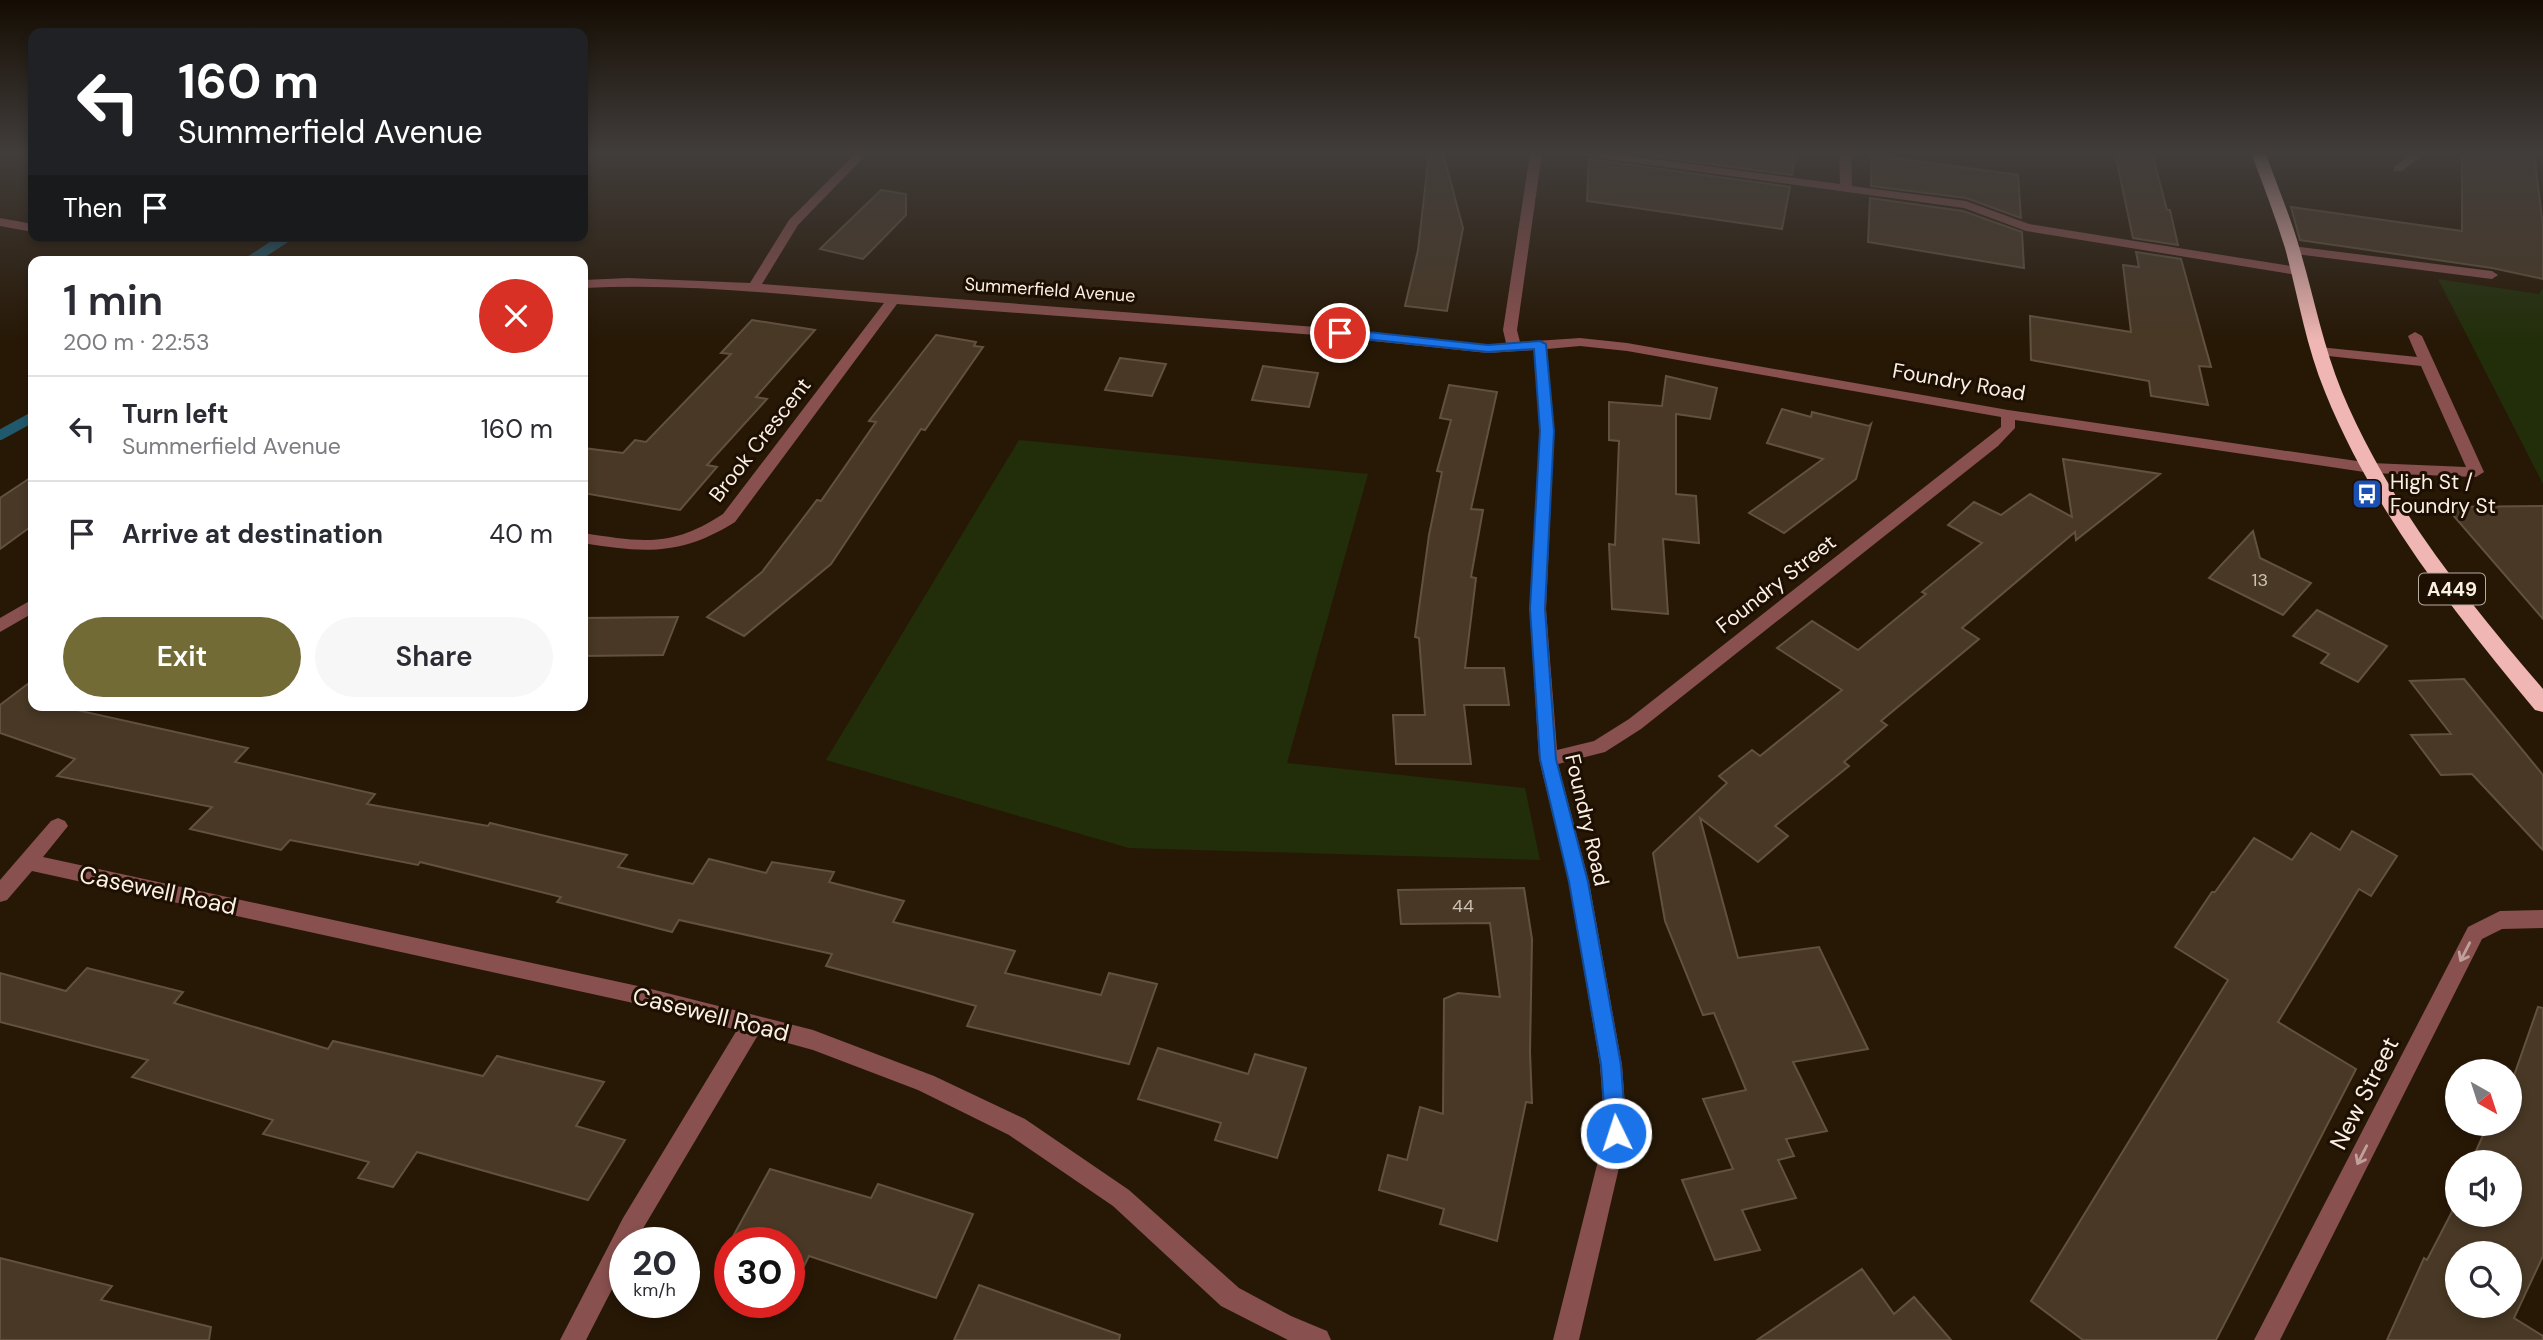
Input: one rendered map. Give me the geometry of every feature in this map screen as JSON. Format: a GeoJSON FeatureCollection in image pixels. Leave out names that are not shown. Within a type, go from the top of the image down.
{"type":"FeatureCollection","features":[{"type":"Feature","properties":{"kind":"highway","name":"A449"},"geometry":{"type":"LineString","coordinates":[[2280,216],[2319,351],[2334,392],[2371,468],[2439,572],[2543,704]]}},
{"type":"Feature","properties":{"kind":"street"},"geometry":{"type":"LineString","coordinates":[[754,287],[793,223],[800,216]]}},
{"type":"Feature","properties":{"kind":"street"},"geometry":{"type":"LineString","coordinates":[[1514,348],[1510,330],[1527,216]]}},
{"type":"Feature","properties":{"kind":"street"},"geometry":{"type":"LineString","coordinates":[[1995,216],[2026,227],[2297,271]]}},
{"type":"Feature","properties":{"kind":"street"},"geometry":{"type":"LineString","coordinates":[[0,222],[28,227]]}},
{"type":"Feature","properties":{"kind":"street"},"geometry":{"type":"LineString","coordinates":[[2292,250],[2492,275]]}},
{"type":"Feature","properties":{"kind":"street","name":"Summerfield Avenue"},"geometry":{"type":"LineString","coordinates":[[588,284],[628,282],[754,287],[893,300],[1316,331],[1488,349],[1514,348]]}},
{"type":"Feature","properties":{"kind":"street","name":"Brook Crescent"},"geometry":{"type":"LineString","coordinates":[[588,539],[650,548],[671,546],[693,540],[729,518],[893,300]]}},
{"type":"Feature","properties":{"kind":"street"},"geometry":{"type":"LineString","coordinates":[[2415,336],[2427,362]]}},
{"type":"Feature","properties":{"kind":"street","name":"Foundry Road"},"geometry":{"type":"LineString","coordinates":[[1514,348],[1580,342],[1627,347],[2008,414],[2371,468],[2476,472],[2427,362]]}},
{"type":"Feature","properties":{"kind":"street","name":"Foundry Road"},"geometry":{"type":"LineString","coordinates":[[1540,344],[1547,431],[1538,609],[1548,759],[1581,895],[1611,1065],[1616,1133],[1566,1340]]}},
{"type":"Feature","properties":{"kind":"street"},"geometry":{"type":"LineString","coordinates":[[2319,351],[2427,362]]}},
{"type":"Feature","properties":{"kind":"street","name":"Foundry Street"},"geometry":{"type":"LineString","coordinates":[[1548,759],[1599,747],[1635,724],[1993,443],[2007,428],[2008,414]]}},
{"type":"Feature","properties":{"kind":"street"},"geometry":{"type":"LineString","coordinates":[[0,626],[28,608]]}},
{"type":"Feature","properties":{"kind":"street"},"geometry":{"type":"LineString","coordinates":[[0,894],[58,826]]}},
{"type":"Feature","properties":{"kind":"street","name":"Casewell Road"},"geometry":{"type":"LineString","coordinates":[[29,862],[647,997],[813,1040],[926,1083],[1017,1127],[1121,1198],[1230,1297],[1282,1325],[1318,1340]]}},
{"type":"Feature","properties":{"kind":"street","name":"New Street"},"geometry":{"type":"LineString","coordinates":[[2267,1340],[2475,933],[2500,920],[2543,919]]}},
{"type":"Feature","properties":{"kind":"street"},"geometry":{"type":"LineString","coordinates":[[573,1340],[631,1226],[752,1025]]}},
{"type":"Feature","properties":{"kind":"green space"},"geometry":{"type":"Polygon","coordinates":[[[2438,279],[2539,294],[2543,288],[2543,484],[2438,279]]]}},
{"type":"Feature","properties":{"kind":"green space"},"geometry":{"type":"Polygon","coordinates":[[[1019,440],[1368,474],[1287,763],[1525,788],[1540,860],[1129,848],[826,760],[1019,440]]]}},
{"type":"Feature","properties":{"kind":"building"},"geometry":{"type":"Polygon","coordinates":[[[855,216],[905,216],[863,259],[820,249],[855,216]]]}},
{"type":"Feature","properties":{"kind":"building"},"geometry":{"type":"Polygon","coordinates":[[[1422,216],[1460,216],[1463,228],[1447,311],[1405,306],[1418,250],[1422,216]]]}},
{"type":"Feature","properties":{"kind":"building"},"geometry":{"type":"Polygon","coordinates":[[[1688,216],[1785,216],[1782,229],[1688,216]]]}},
{"type":"Feature","properties":{"kind":"building"},"geometry":{"type":"Polygon","coordinates":[[[1869,216],[1976,216],[2022,232],[2024,268],[1868,242],[1869,216]]]}},
{"type":"Feature","properties":{"kind":"building"},"geometry":{"type":"Polygon","coordinates":[[[2128,216],[2171,216],[2178,245],[2133,238],[2128,216]]]}},
{"type":"Feature","properties":{"kind":"building"},"geometry":{"type":"Polygon","coordinates":[[[2293,216],[2352,216],[2462,231],[2462,216],[2542,216],[2543,279],[2492,268],[2300,240],[2293,216]]]}},
{"type":"Feature","properties":{"kind":"building"},"geometry":{"type":"Polygon","coordinates":[[[2136,252],[2181,259],[2211,367],[2199,366],[2208,405],[2151,396],[2149,381],[2031,360],[2030,316],[2131,332],[2123,265],[2139,267],[2136,252]]]}},
{"type":"Feature","properties":{"kind":"building"},"geometry":{"type":"Polygon","coordinates":[[[752,320],[815,330],[756,397],[767,399],[707,465],[717,467],[680,510],[588,494],[588,449],[623,453],[635,440],[646,442],[731,354],[721,353],[752,320]]]}},
{"type":"Feature","properties":{"kind":"building"},"geometry":{"type":"Polygon","coordinates":[[[936,335],[976,342],[974,346],[983,347],[925,430],[921,429],[831,564],[744,636],[707,617],[762,572],[817,500],[821,501],[876,422],[869,421],[936,335]]]}},
{"type":"Feature","properties":{"kind":"building"},"geometry":{"type":"Polygon","coordinates":[[[1120,358],[1166,364],[1152,396],[1105,390],[1120,358]]]}},
{"type":"Feature","properties":{"kind":"building"},"geometry":{"type":"Polygon","coordinates":[[[1263,366],[1318,373],[1309,407],[1252,400],[1263,366]]]}},
{"type":"Feature","properties":{"kind":"building"},"geometry":{"type":"Polygon","coordinates":[[[1666,376],[1717,388],[1710,419],[1676,414],[1676,494],[1696,496],[1699,543],[1663,539],[1668,614],[1612,609],[1609,544],[1615,545],[1619,441],[1609,440],[1609,402],[1662,406],[1666,376]]]}},
{"type":"Feature","properties":{"kind":"building"},"geometry":{"type":"Polygon","coordinates":[[[1449,385],[1497,392],[1471,509],[1483,510],[1471,577],[1476,578],[1465,668],[1504,668],[1509,705],[1464,705],[1471,764],[1396,764],[1393,715],[1425,715],[1419,638],[1415,637],[1429,535],[1442,472],[1437,471],[1451,420],[1440,418],[1449,385]]]}},
{"type":"Feature","properties":{"kind":"building"},"geometry":{"type":"Polygon","coordinates":[[[1782,409],[1811,417],[1812,412],[1869,426],[1871,424],[1856,479],[1784,533],[1749,513],[1823,459],[1767,443],[1782,409]]]}},
{"type":"Feature","properties":{"kind":"building"},"geometry":{"type":"Polygon","coordinates":[[[2063,459],[2160,474],[2076,540],[2075,532],[1962,628],[1979,639],[1881,721],[1887,725],[1844,762],[1849,766],[1775,826],[1788,836],[1758,862],[1700,818],[1738,958],[1819,947],[1868,1049],[1793,1062],[1827,1131],[1786,1139],[1794,1156],[1778,1160],[1796,1198],[1742,1210],[1760,1250],[1715,1260],[1682,1180],[1733,1169],[1703,1099],[1746,1090],[1714,1013],[1703,1015],[1665,921],[1653,853],[1727,783],[1719,776],[1752,750],[1760,756],[1842,690],[1777,648],[1812,621],[1858,650],[1926,594],[1922,592],[1982,543],[1948,525],[1974,502],[2001,515],[2030,494],[2072,517],[2063,459]]]}},
{"type":"Feature","properties":{"kind":"building"},"geometry":{"type":"Polygon","coordinates":[[[28,479],[28,529],[0,549],[0,498],[28,479]]]}},
{"type":"Feature","properties":{"kind":"building"},"geometry":{"type":"Polygon","coordinates":[[[2543,506],[2543,619],[2446,507],[2543,506]]]}},
{"type":"Feature","properties":{"kind":"building"},"geometry":{"type":"Polygon","coordinates":[[[2253,531],[2260,558],[2311,583],[2283,615],[2209,578],[2253,531]]]}},
{"type":"Feature","properties":{"kind":"building"},"geometry":{"type":"Polygon","coordinates":[[[2317,610],[2387,646],[2358,682],[2321,663],[2329,654],[2293,636],[2317,610]]]}},
{"type":"Feature","properties":{"kind":"building"},"geometry":{"type":"Polygon","coordinates":[[[678,617],[663,655],[588,656],[588,618],[678,617]]]}},
{"type":"Feature","properties":{"kind":"building"},"geometry":{"type":"Polygon","coordinates":[[[2464,679],[2543,775],[2543,850],[2472,774],[2441,775],[2411,735],[2451,734],[2410,681],[2464,679]]]}},
{"type":"Feature","properties":{"kind":"building"},"geometry":{"type":"Polygon","coordinates":[[[28,684],[28,711],[81,711],[248,748],[235,762],[375,794],[367,804],[488,826],[490,823],[627,855],[618,867],[693,884],[709,859],[766,873],[772,862],[834,872],[829,882],[904,901],[893,922],[1015,951],[1005,973],[1101,995],[1109,973],[1157,984],[1129,1064],[967,1026],[976,1006],[826,966],[832,954],[679,920],[672,932],[557,902],[561,897],[420,862],[418,865],[290,840],[281,850],[190,829],[212,807],[57,776],[75,759],[0,733],[0,705],[28,684]]]}},
{"type":"Feature","properties":{"kind":"building"},"geometry":{"type":"Polygon","coordinates":[[[2352,831],[2397,856],[2371,896],[2359,889],[2278,1022],[2356,1069],[2216,1340],[2083,1340],[2031,1301],[2228,980],[2175,947],[2212,892],[2215,892],[2254,838],[2292,860],[2311,833],[2340,850],[2352,831]]]}},
{"type":"Feature","properties":{"kind":"building"},"geometry":{"type":"Polygon","coordinates":[[[1524,888],[1532,939],[1532,1103],[1526,1102],[1497,1241],[1440,1224],[1444,1209],[1379,1190],[1388,1155],[1407,1160],[1420,1107],[1443,1114],[1444,999],[1458,993],[1500,997],[1490,923],[1401,924],[1398,890],[1524,888]]]}},
{"type":"Feature","properties":{"kind":"building"},"geometry":{"type":"Polygon","coordinates":[[[87,968],[183,992],[174,1003],[328,1049],[333,1041],[483,1076],[497,1056],[604,1082],[576,1126],[625,1140],[588,1200],[417,1152],[393,1187],[358,1178],[369,1162],[263,1134],[273,1120],[132,1077],[148,1060],[0,1022],[0,973],[66,991],[87,968]]]}},
{"type":"Feature","properties":{"kind":"building"},"geometry":{"type":"Polygon","coordinates":[[[2538,1007],[2543,1008],[2543,1256],[2522,1301],[2522,1241],[2445,1241],[2445,1318],[2514,1318],[2543,1336],[2543,1340],[2387,1340],[2424,1258],[2427,1260],[2445,1225],[2522,1227],[2522,1150],[2476,1150],[2483,1136],[2522,1136],[2522,1059],[2520,1059],[2538,1007]]]}},
{"type":"Feature","properties":{"kind":"building"},"geometry":{"type":"Polygon","coordinates":[[[1158,1048],[1248,1074],[1255,1054],[1306,1068],[1277,1158],[1215,1140],[1221,1123],[1138,1099],[1158,1048]]]}},
{"type":"Feature","properties":{"kind":"building"},"geometry":{"type":"Polygon","coordinates":[[[770,1169],[871,1198],[878,1184],[973,1214],[936,1298],[809,1256],[805,1264],[805,1227],[738,1227],[770,1169]]]}},
{"type":"Feature","properties":{"kind":"building"},"geometry":{"type":"Polygon","coordinates":[[[0,1258],[112,1286],[101,1300],[211,1327],[209,1340],[0,1340],[0,1258]]]}},
{"type":"Feature","properties":{"kind":"building"},"geometry":{"type":"Polygon","coordinates":[[[1862,1269],[1894,1314],[1914,1297],[1951,1340],[1757,1340],[1862,1269]]]}},
{"type":"Feature","properties":{"kind":"building"},"geometry":{"type":"Polygon","coordinates":[[[979,1285],[1120,1335],[1119,1340],[954,1340],[979,1285]]]}},
{"type":"Feature","properties":{"kind":"waterway"},"geometry":{"type":"LineString","coordinates":[[258,256],[279,242]]}},
{"type":"Feature","properties":{"kind":"waterway"},"geometry":{"type":"LineString","coordinates":[[0,435],[28,420]]}},
{"type":"Feature","properties":{"kind":"place","name":"High St / Foundry St"},"geometry":{"type":"Point","coordinates":[2367,494]}},
{"type":"Feature","properties":{"kind":"route"},"geometry":{"type":"LineString","coordinates":[[1340,333],[1488,349],[1540,344],[1547,431],[1538,609],[1548,759],[1578,882],[1611,1065],[1616,1133]]}}]}
